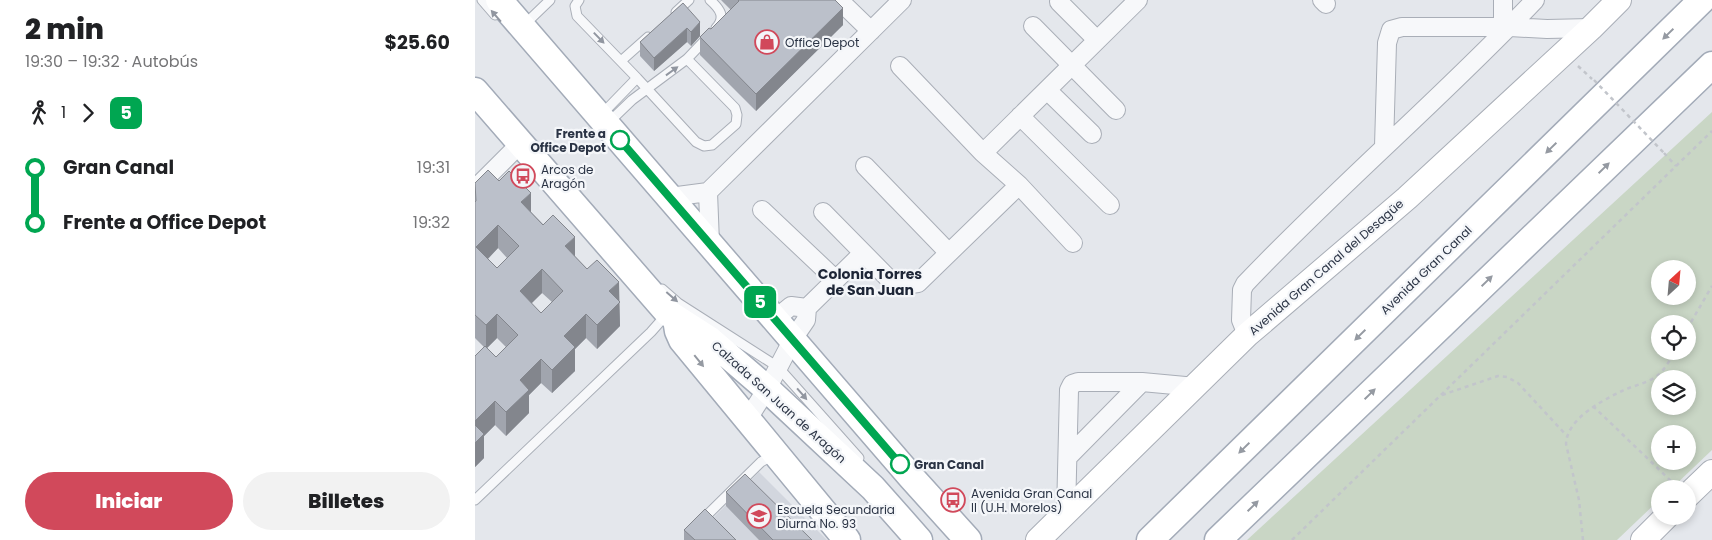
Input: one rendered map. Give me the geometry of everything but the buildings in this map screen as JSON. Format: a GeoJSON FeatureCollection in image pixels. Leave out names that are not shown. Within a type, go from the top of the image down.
{"type":"FeatureCollection","features":[{"type":"Feature","properties":{"kind":"main road","name":"Avenida Gran Canal"},"geometry":{"type":"LineString","coordinates":[[1150,540],[1702,0]]}},
{"type":"Feature","properties":{"kind":"main road"},"geometry":{"type":"LineString","coordinates":[[508,16],[604,120],[710,243],[784,337],[912,478],[958,536]]}},
{"type":"Feature","properties":{"kind":"main road"},"geometry":{"type":"LineString","coordinates":[[1218,540],[1712,65]]}},
{"type":"Feature","properties":{"kind":"main road","name":"Calzada San Juan de Aragón"},"geometry":{"type":"LineString","coordinates":[[475,91],[672,316],[773,378],[919,540]]}},
{"type":"Feature","properties":{"kind":"main road"},"geometry":{"type":"LineString","coordinates":[[672,316],[682,340],[847,540]]}},
{"type":"Feature","properties":{"kind":"street"},"geometry":{"type":"LineString","coordinates":[[839,0],[871,31]]}},
{"type":"Feature","properties":{"kind":"street"},"geometry":{"type":"LineString","coordinates":[[669,197],[708,192],[902,0]]}},
{"type":"Feature","properties":{"kind":"street"},"geometry":{"type":"LineString","coordinates":[[983,153],[1071,64],[1138,0]]}},
{"type":"Feature","properties":{"kind":"street"},"geometry":{"type":"LineString","coordinates":[[1503,0],[1506,27]]}},
{"type":"Feature","properties":{"kind":"street"},"geometry":{"type":"LineString","coordinates":[[1247,336],[1241,320],[1242,290],[1245,284],[1535,0]]}},
{"type":"Feature","properties":{"kind":"street","name":"Avenida Gran Canal del Desagüe"},"geometry":{"type":"LineString","coordinates":[[1038,540],[1247,336],[1407,198],[1619,0]]}},
{"type":"Feature","properties":{"kind":"street"},"geometry":{"type":"LineString","coordinates":[[1059,2],[1097,40]]}},
{"type":"Feature","properties":{"kind":"street"},"geometry":{"type":"LineString","coordinates":[[1033,26],[1116,110]]}},
{"type":"Feature","properties":{"kind":"street"},"geometry":{"type":"LineString","coordinates":[[1384,146],[1387,43],[1391,30],[1397,28],[1591,28]]}},
{"type":"Feature","properties":{"kind":"street"},"geometry":{"type":"LineString","coordinates":[[900,66],[983,153],[1019,185],[1073,243]]}},
{"type":"Feature","properties":{"kind":"street"},"geometry":{"type":"LineString","coordinates":[[1047,90],[1092,134]]}},
{"type":"Feature","properties":{"kind":"street"},"geometry":{"type":"LineString","coordinates":[[1020,116],[1110,205]]}},
{"type":"Feature","properties":{"kind":"street"},"geometry":{"type":"LineString","coordinates":[[475,189],[520,144]]}},
{"type":"Feature","properties":{"kind":"street"},"geometry":{"type":"LineString","coordinates":[[865,166],[949,253]]}},
{"type":"Feature","properties":{"kind":"street"},"geometry":{"type":"LineString","coordinates":[[823,212],[890,280],[897,284],[911,285],[918,283],[1019,185]]}},
{"type":"Feature","properties":{"kind":"street"},"geometry":{"type":"LineString","coordinates":[[708,192],[710,243]]}},
{"type":"Feature","properties":{"kind":"street"},"geometry":{"type":"LineString","coordinates":[[762,210],[836,280]]}},
{"type":"Feature","properties":{"kind":"street"},"geometry":{"type":"LineString","coordinates":[[784,337],[807,320],[812,304],[863,253]]}},
{"type":"Feature","properties":{"kind":"street"},"geometry":{"type":"LineString","coordinates":[[747,420],[773,378],[791,306],[812,304]]}},
{"type":"Feature","properties":{"kind":"street"},"geometry":{"type":"LineString","coordinates":[[1066,513],[1069,390],[1071,384],[1078,382],[1142,382],[1195,387]]}},
{"type":"Feature","properties":{"kind":"street"},"geometry":{"type":"LineString","coordinates":[[1068,456],[1142,382]]}},
{"type":"Feature","properties":{"kind":"street"},"geometry":{"type":"LineString","coordinates":[[1696,487],[1712,472]]}},
{"type":"Feature","properties":{"kind":"street"},"geometry":{"type":"LineString","coordinates":[[1643,540],[1658,525]]}},
{"type":"Feature","properties":{"kind":"lane"},"geometry":{"type":"LineString","coordinates":[[482,0],[508,16],[551,0]]}},
{"type":"Feature","properties":{"kind":"lane"},"geometry":{"type":"LineString","coordinates":[[579,0],[575,6],[577,16],[696,142],[704,146],[712,146],[736,124],[737,115],[735,108],[687,59]]}},
{"type":"Feature","properties":{"kind":"lane"},"geometry":{"type":"LineString","coordinates":[[668,18],[689,0]]}},
{"type":"Feature","properties":{"kind":"lane"},"geometry":{"type":"LineString","coordinates":[[604,120],[687,59],[721,23],[722,15],[710,0]]}},
{"type":"Feature","properties":{"kind":"lane"},"geometry":{"type":"LineString","coordinates":[[621,61],[655,31]]}},
{"type":"Feature","properties":{"kind":"lane"},"geometry":{"type":"LineString","coordinates":[[604,120],[637,78]]}},
{"type":"Feature","properties":{"kind":"lane"},"geometry":{"type":"LineString","coordinates":[[475,80],[649,276]]}},
{"type":"Feature","properties":{"kind":"lane"},"geometry":{"type":"LineString","coordinates":[[656,283],[678,303],[773,378],[870,472],[931,540]]}},
{"type":"Feature","properties":{"kind":"lane"},"geometry":{"type":"LineString","coordinates":[[475,500],[651,332],[672,316]]}},
{"type":"Feature","properties":{"kind":"lane"},"geometry":{"type":"LineString","coordinates":[[696,527],[761,462],[775,454]]}},
{"type":"Feature","properties":{"kind":"path"},"geometry":{"type":"LineString","coordinates":[[1594,80],[1676,166]]}},
{"type":"Feature","properties":{"kind":"path"},"geometry":{"type":"LineString","coordinates":[[1292,540],[1712,131]]}},
{"type":"Feature","properties":{"kind":"path"},"geometry":{"type":"LineString","coordinates":[[1695,315],[1712,286]]}},
{"type":"Feature","properties":{"kind":"path"},"geometry":{"type":"LineString","coordinates":[[1583,540],[1579,500],[1566,444],[1567,436],[1571,428],[1593,406],[1622,390],[1655,378],[1670,360]]}},
{"type":"Feature","properties":{"kind":"path"},"geometry":{"type":"LineString","coordinates":[[1441,395],[1498,376],[1507,377],[1518,383],[1567,436]]}},
{"type":"Feature","properties":{"kind":"path"},"geometry":{"type":"LineString","coordinates":[[1593,406],[1670,480]]}},
{"type":"Feature","properties":{"kind":"shaded area","name":"Escuela Secundaria Diurna No. 93"},"geometry":{"type":"Polygon","coordinates":[[[759,472],[827,540],[691,540],[759,472]]]}},
{"type":"Feature","properties":{"kind":"green space"},"geometry":{"type":"Polygon","coordinates":[[[1712,112],[1712,450],[1696,465],[1696,425],[1651,425],[1651,470],[1691,470],[1680,480],[1651,480],[1651,508],[1617,540],[1247,540],[1712,112]]]}},
{"type":"Feature","properties":{"kind":"bus line","name":"5"},"geometry":{"type":"LineString","coordinates":[[620,140],[900,464]]}},
{"type":"Feature","properties":{"kind":"place","name":"Office Depot"},"geometry":{"type":"Point","coordinates":[767,42]}},
{"type":"Feature","properties":{"kind":"place","name":"Frente a Office Depot"},"geometry":{"type":"Point","coordinates":[620,140]}},
{"type":"Feature","properties":{"kind":"place","name":"Arcos de Aragón"},"geometry":{"type":"Point","coordinates":[523,176]}},
{"type":"Feature","properties":{"kind":"place","name":"Gran Canal"},"geometry":{"type":"Point","coordinates":[900,464]}},
{"type":"Feature","properties":{"kind":"place","name":"Avenida Gran Canal II (U.H. Morelos)"},"geometry":{"type":"Point","coordinates":[953,500]}},
{"type":"Feature","properties":{"kind":"place","name":"Escuela Secundaria Diurna No. 93"},"geometry":{"type":"Point","coordinates":[759,516]}},
{"type":"Feature","properties":{"kind":"district","name":"Colonia Torres de San Juan"},"geometry":{"type":"Point","coordinates":[870,282]}}]}
